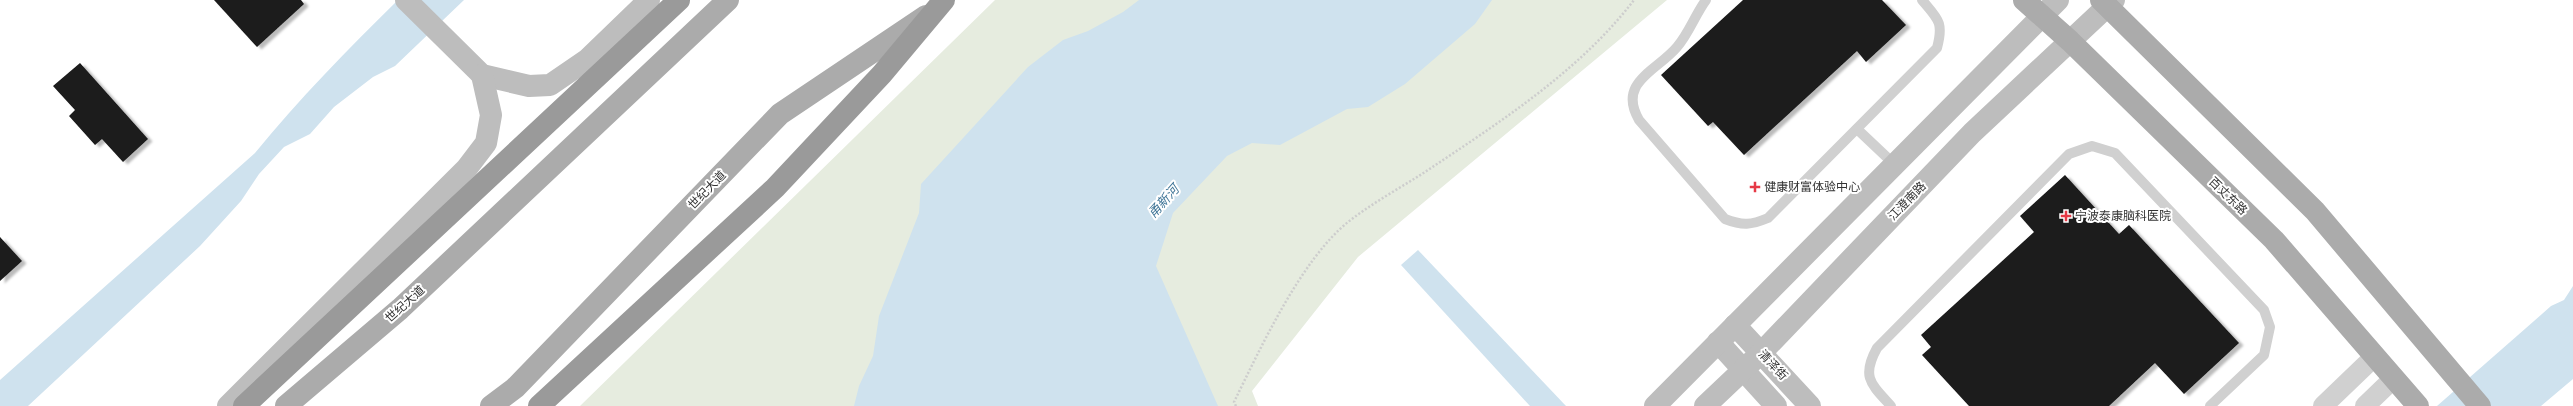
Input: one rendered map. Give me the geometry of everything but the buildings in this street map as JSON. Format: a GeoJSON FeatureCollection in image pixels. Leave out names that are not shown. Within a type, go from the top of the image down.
{"type":"FeatureCollection","features":[{"type":"Feature","properties":{"kind":"highway"},"geometry":{"type":"LineString","coordinates":[[244,406],[679,0]]}},
{"type":"Feature","properties":{"kind":"highway"},"geometry":{"type":"LineString","coordinates":[[539,406],[790,172],[882,74],[938,7]]}},
{"type":"Feature","properties":{"kind":"main road"},"geometry":{"type":"LineString","coordinates":[[406,0],[482,75],[529,86],[550,85],[588,59],[649,0]]}},
{"type":"Feature","properties":{"kind":"main road","name":"世纪大道"},"geometry":{"type":"LineString","coordinates":[[286,406],[400,309],[728,0]]}},
{"type":"Feature","properties":{"kind":"main road","name":"百丈东路"},"geometry":{"type":"LineString","coordinates":[[2024,0],[2070,42],[2274,240],[2406,393]]}},
{"type":"Feature","properties":{"kind":"main road"},"geometry":{"type":"LineString","coordinates":[[1655,406],[2058,0]]}},
{"type":"Feature","properties":{"kind":"main road"},"geometry":{"type":"LineString","coordinates":[[2107,2],[2315,211],[2480,406]]}},
{"type":"Feature","properties":{"kind":"main road","name":"江澄南路"},"geometry":{"type":"LineString","coordinates":[[1705,406],[1761,353],[1972,133],[2070,42],[2107,2]]}},
{"type":"Feature","properties":{"kind":"main road","name":"世纪大道"},"geometry":{"type":"LineString","coordinates":[[491,406],[520,382],[780,114],[938,7]]}},
{"type":"Feature","properties":{"kind":"main road"},"geometry":{"type":"LineString","coordinates":[[228,406],[467,168],[486,143],[491,114],[482,75]]}},
{"type":"Feature","properties":{"kind":"main road","name":"清泽街"},"geometry":{"type":"LineString","coordinates":[[1735,325],[1810,406]]}},
{"type":"Feature","properties":{"kind":"main road","name":"清泽街"},"geometry":{"type":"LineString","coordinates":[[1718,342],[1776,406]]}},
{"type":"Feature","properties":{"kind":"street"},"geometry":{"type":"LineString","coordinates":[[2323,406],[2374,357]]}},
{"type":"Feature","properties":{"kind":"street"},"geometry":{"type":"LineString","coordinates":[[2365,406],[2406,393]]}},
{"type":"Feature","properties":{"kind":"lane"},"geometry":{"type":"LineString","coordinates":[[1706,0],[1676,48],[1643,76],[1632,98],[1633,109],[1639,120],[1725,220],[1739,225],[1751,225],[1768,218],[1937,48],[1940,35],[1940,21],[1922,0]]}},
{"type":"Feature","properties":{"kind":"lane"},"geometry":{"type":"LineString","coordinates":[[1857,129],[1894,164]]}},
{"type":"Feature","properties":{"kind":"lane"},"geometry":{"type":"LineString","coordinates":[[1891,406],[1872,385],[1867,372],[1870,361],[1877,348],[2069,154],[2092,146],[2115,153],[2264,310],[2270,327],[2264,355],[2210,406]]}},
{"type":"Feature","properties":{"kind":"path"},"geometry":{"type":"LineString","coordinates":[[1236,406],[1234,402],[1254,361],[1307,266],[1348,222],[1538,94],[1615,24],[1634,0]]}},
{"type":"Feature","properties":{"kind":"shaded area"},"geometry":{"type":"Polygon","coordinates":[[[995,0],[1667,0],[1358,257],[1252,391],[1258,406],[580,406],[995,0]]]}},
{"type":"Feature","properties":{"kind":"water"},"geometry":{"type":"Polygon","coordinates":[[[398,0],[464,0],[395,66],[373,77],[334,107],[310,134],[284,147],[259,174],[241,201],[200,246],[28,406],[0,406],[0,380],[255,153],[324,75],[398,0]]]}},
{"type":"Feature","properties":{"kind":"water","name":"甬新河"},"geometry":{"type":"Polygon","coordinates":[[[1139,0],[1492,0],[1475,24],[1405,84],[1368,107],[1347,109],[1280,145],[1252,143],[1227,156],[1173,213],[1156,266],[1218,406],[854,406],[859,386],[873,356],[879,316],[919,213],[921,184],[1028,67],[1063,40],[1088,31],[1123,12],[1139,0]]]}},
{"type":"Feature","properties":{"kind":"water"},"geometry":{"type":"Polygon","coordinates":[[[1418,250],[1566,406],[1530,406],[1401,265],[1418,250]]]}},
{"type":"Feature","properties":{"kind":"water"},"geometry":{"type":"Polygon","coordinates":[[[2573,286],[2573,379],[2541,406],[2437,406],[2551,306],[2564,300],[2573,286]]]}},
{"type":"Feature","properties":{"kind":"place","name":"健康财富体验中心"},"geometry":{"type":"Point","coordinates":[1755,187]}},
{"type":"Feature","properties":{"kind":"place","name":"宁波泰康脑科医院"},"geometry":{"type":"Point","coordinates":[2066,216]}}]}
